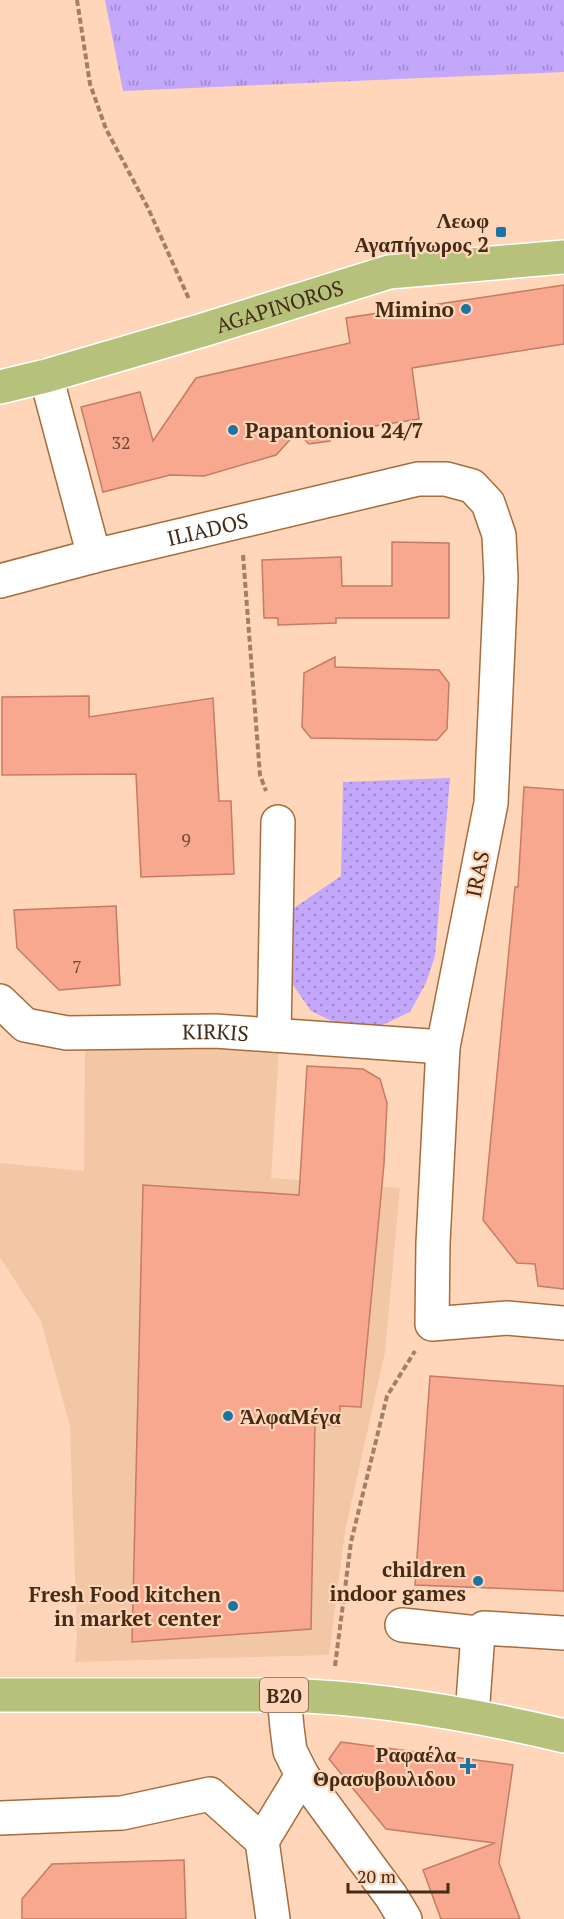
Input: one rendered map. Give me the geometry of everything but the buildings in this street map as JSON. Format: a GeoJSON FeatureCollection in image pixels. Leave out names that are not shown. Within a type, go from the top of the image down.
{"type":"FeatureCollection","features":[{"type":"Feature","properties":{"kind":"main road","name":"AGAPINOROS"},"geometry":{"type":"LineString","coordinates":[[0,387],[46,376],[203,330],[388,272],[564,257]]}},
{"type":"Feature","properties":{"kind":"main road","name":"B20"},"geometry":{"type":"LineString","coordinates":[[0,1695],[332,1696],[472,1716],[564,1736]]}},
{"type":"Feature","properties":{"kind":"street"},"geometry":{"type":"LineString","coordinates":[[46,376],[94,556]]}},
{"type":"Feature","properties":{"kind":"street","name":"ILIADOS"},"geometry":{"type":"LineString","coordinates":[[0,581],[94,556],[418,479]]}},
{"type":"Feature","properties":{"kind":"street","name":"IRAS"},"geometry":{"type":"LineString","coordinates":[[418,479],[446,479],[472,486],[488,503],[499,535],[501,578],[491,803],[443,1047],[433,1243],[432,1324]]}},
{"type":"Feature","properties":{"kind":"street"},"geometry":{"type":"LineString","coordinates":[[274,1035],[278,822]]}},
{"type":"Feature","properties":{"kind":"street","name":"KIRKIS"},"geometry":{"type":"LineString","coordinates":[[0,1001],[26,1025],[68,1033],[215,1031],[443,1047]]}},
{"type":"Feature","properties":{"kind":"street"},"geometry":{"type":"LineString","coordinates":[[432,1324],[507,1318],[564,1323]]}},
{"type":"Feature","properties":{"kind":"street"},"geometry":{"type":"LineString","coordinates":[[402,1626],[478,1633],[484,1628],[564,1633]]}},
{"type":"Feature","properties":{"kind":"street"},"geometry":{"type":"LineString","coordinates":[[472,1716],[478,1633]]}},
{"type":"Feature","properties":{"kind":"street"},"geometry":{"type":"LineString","coordinates":[[284,1695],[290,1750],[302,1775],[391,1896],[405,1919]]}},
{"type":"Feature","properties":{"kind":"street"},"geometry":{"type":"LineString","coordinates":[[273,1919],[262,1841],[302,1775]]}},
{"type":"Feature","properties":{"kind":"street"},"geometry":{"type":"LineString","coordinates":[[0,1818],[122,1812],[210,1794],[262,1841]]}},
{"type":"Feature","properties":{"kind":"path"},"geometry":{"type":"LineString","coordinates":[[77,0],[90,84],[106,129],[148,208],[203,330]]}},
{"type":"Feature","properties":{"kind":"path"},"geometry":{"type":"LineString","coordinates":[[241,521],[260,775],[278,822]]}},
{"type":"Feature","properties":{"kind":"path"},"geometry":{"type":"LineString","coordinates":[[332,1696],[351,1542],[387,1396],[432,1324]]}},
{"type":"Feature","properties":{"kind":"shaded area"},"geometry":{"type":"Polygon","coordinates":[[[85,1044],[279,1050],[271,1178],[400,1188],[385,1352],[345,1531],[329,1655],[75,1662],[77,1637],[70,1426],[41,1321],[0,1257],[0,1163],[84,1171],[85,1044]]]}},
{"type":"Feature","properties":{"kind":"green space"},"geometry":{"type":"Polygon","coordinates":[[[105,0],[564,0],[564,72],[123,91],[105,0]]]}},
{"type":"Feature","properties":{"kind":"green space"},"geometry":{"type":"Polygon","coordinates":[[[450,778],[435,956],[426,983],[410,1012],[378,1027],[340,1025],[311,1011],[293,985],[294,908],[341,876],[343,782],[450,778]]]}},
{"type":"Feature","properties":{"kind":"place","name":"Λεωφ Αγαπήνωρος 2"},"geometry":{"type":"Point","coordinates":[501,232]}},
{"type":"Feature","properties":{"kind":"place","name":"Mimino"},"geometry":{"type":"Point","coordinates":[466,309]}},
{"type":"Feature","properties":{"kind":"place","name":"Papantoniou 24/7"},"geometry":{"type":"Point","coordinates":[233,430]}},
{"type":"Feature","properties":{"kind":"place","name":"ΆλφαΜέγα"},"geometry":{"type":"Point","coordinates":[228,1416]}},
{"type":"Feature","properties":{"kind":"place","name":"children indoor games"},"geometry":{"type":"Point","coordinates":[478,1581]}},
{"type":"Feature","properties":{"kind":"place","name":"Fresh Food kitchen in market center"},"geometry":{"type":"Point","coordinates":[233,1606]}},
{"type":"Feature","properties":{"kind":"place","name":"Ραφαέλα Θρασυβουλιδου"},"geometry":{"type":"Point","coordinates":[468,1766]}}]}
